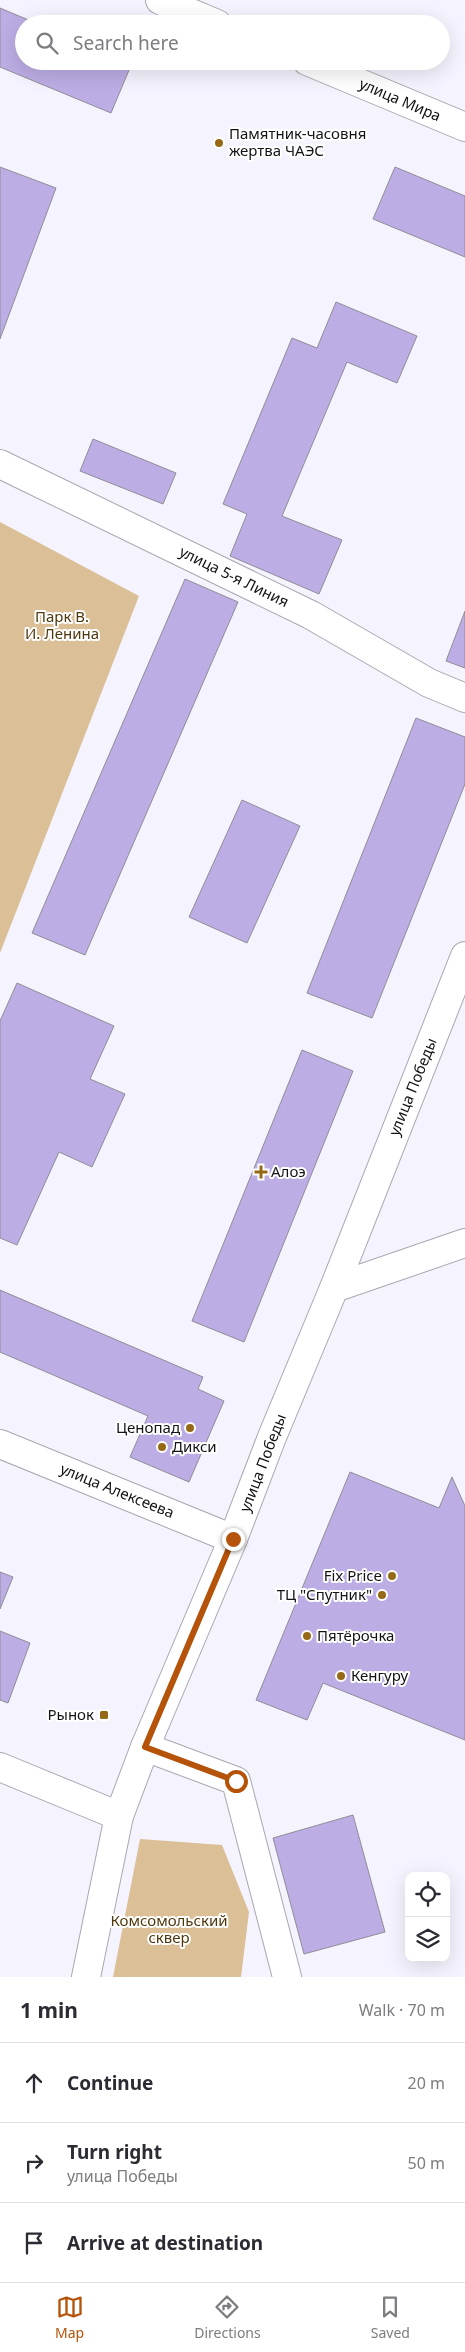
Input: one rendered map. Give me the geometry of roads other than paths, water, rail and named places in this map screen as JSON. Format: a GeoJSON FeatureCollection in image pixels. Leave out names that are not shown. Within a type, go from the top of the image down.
{"type":"FeatureCollection","features":[{"type":"Feature","properties":{"kind":"main road"},"geometry":{"type":"LineString","coordinates":[[160,0],[196,15]]}},
{"type":"Feature","properties":{"kind":"main road","name":"улица Мира"},"geometry":{"type":"LineString","coordinates":[[328,70],[465,127]]}},
{"type":"Feature","properties":{"kind":"main road","name":"улица 5-я Линия"},"geometry":{"type":"LineString","coordinates":[[0,464],[311,615],[429,683],[465,698]]}},
{"type":"Feature","properties":{"kind":"main road","name":"улица Победы"},"geometry":{"type":"LineString","coordinates":[[86,1977],[119,1816],[145,1747],[233,1539],[272,1437],[334,1288],[465,956]]}},
{"type":"Feature","properties":{"kind":"main road"},"geometry":{"type":"LineString","coordinates":[[334,1288],[465,1243]]}},
{"type":"Feature","properties":{"kind":"main road","name":"улица Алексеева"},"geometry":{"type":"LineString","coordinates":[[0,1444],[233,1539]]}},
{"type":"Feature","properties":{"kind":"main road"},"geometry":{"type":"LineString","coordinates":[[145,1747],[236,1781],[287,1977]]}},
{"type":"Feature","properties":{"kind":"main road"},"geometry":{"type":"LineString","coordinates":[[2,1773],[119,1816]]}},
{"type":"Feature","properties":{"kind":"place","name":"Памятник-часовня жертва ЧАЭС"},"geometry":{"type":"Point","coordinates":[219,143]}},
{"type":"Feature","properties":{"kind":"place","name":"Алоэ"},"geometry":{"type":"Point","coordinates":[261,1172]}},
{"type":"Feature","properties":{"kind":"place","name":"Ценопад"},"geometry":{"type":"Point","coordinates":[190,1428]}},
{"type":"Feature","properties":{"kind":"place","name":"Дикси"},"geometry":{"type":"Point","coordinates":[162,1447]}},
{"type":"Feature","properties":{"kind":"place","name":"Fix Price"},"geometry":{"type":"Point","coordinates":[392,1576]}},
{"type":"Feature","properties":{"kind":"place","name":"ТЦ \"Спутник\""},"geometry":{"type":"Point","coordinates":[382,1595]}},
{"type":"Feature","properties":{"kind":"place","name":"Пятёрочка"},"geometry":{"type":"Point","coordinates":[307,1636]}},
{"type":"Feature","properties":{"kind":"place","name":"Кенгуру"},"geometry":{"type":"Point","coordinates":[341,1676]}},
{"type":"Feature","properties":{"kind":"place","name":"Рынок"},"geometry":{"type":"Point","coordinates":[104,1715]}},
{"type":"Feature","properties":{"kind":"park label","name":"Парк В. И. Ленина"},"geometry":{"type":"Point","coordinates":[62,626]}},
{"type":"Feature","properties":{"kind":"park label","name":"Комсомольский сквер"},"geometry":{"type":"Point","coordinates":[169,1930]}}]}
